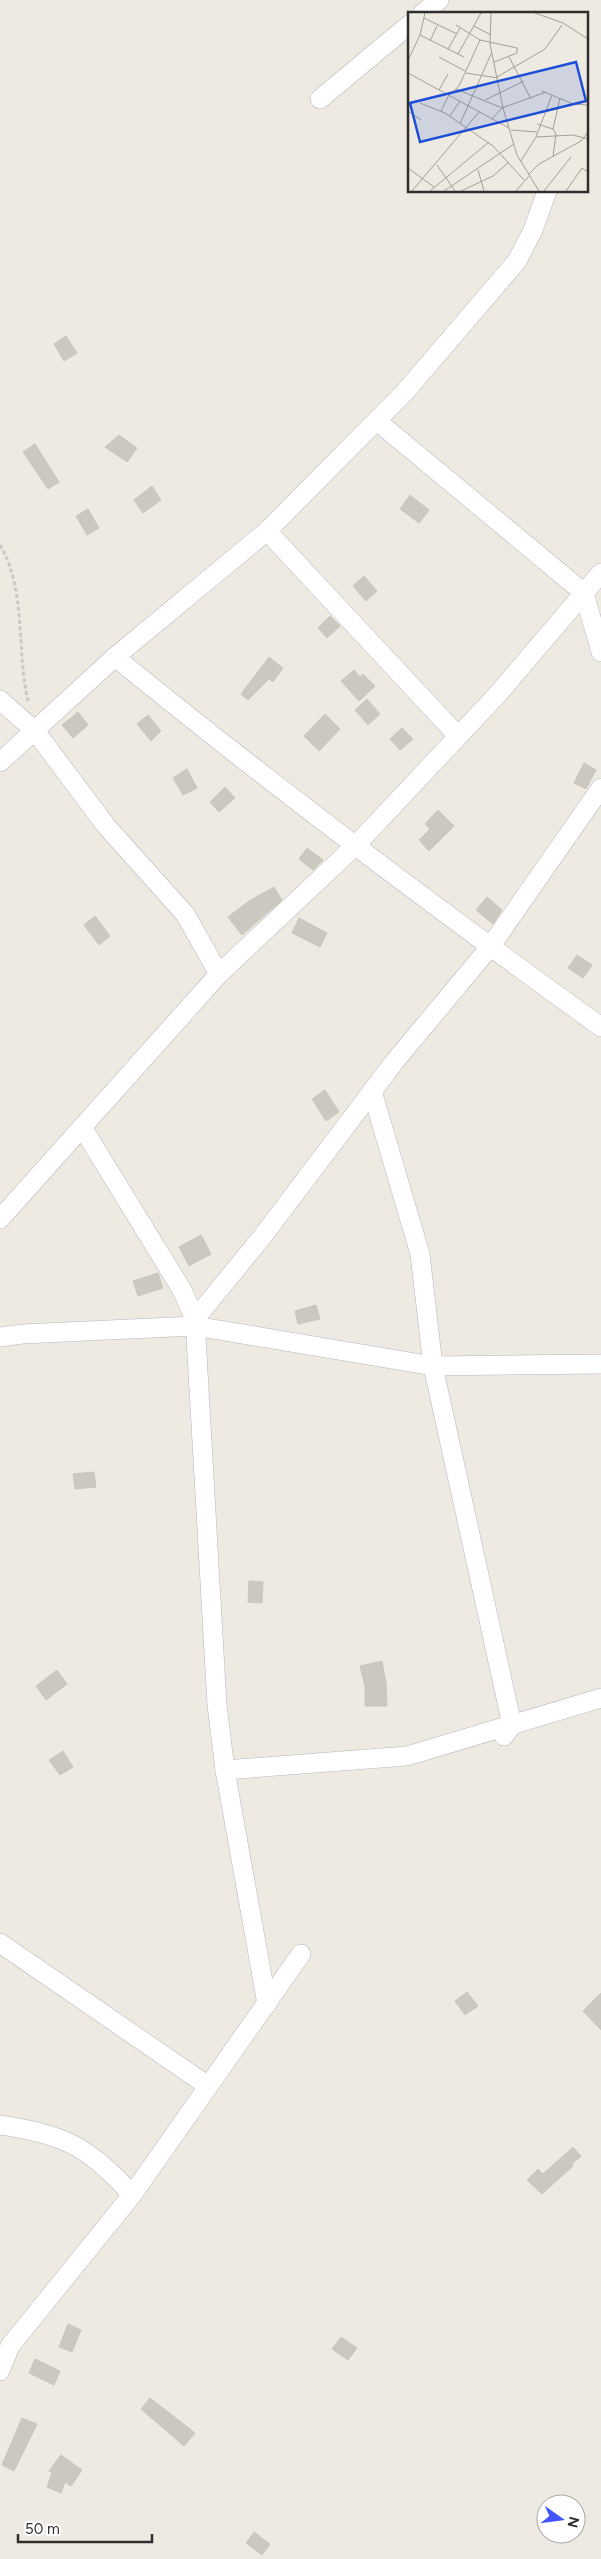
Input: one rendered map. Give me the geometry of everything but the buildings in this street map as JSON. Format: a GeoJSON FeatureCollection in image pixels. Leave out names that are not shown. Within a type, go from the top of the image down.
{"type":"FeatureCollection","features":[{"type":"Feature","properties":{"kind":"street"},"geometry":{"type":"LineString","coordinates":[[424,12],[438,0]]}},
{"type":"Feature","properties":{"kind":"street"},"geometry":{"type":"LineString","coordinates":[[320,99],[408,26]]}},
{"type":"Feature","properties":{"kind":"street"},"geometry":{"type":"LineString","coordinates":[[0,762],[115,657],[267,531],[404,393],[517,261],[533,230],[547,192]]}},
{"type":"Feature","properties":{"kind":"street"},"geometry":{"type":"LineString","coordinates":[[377,421],[584,593],[601,652]]}},
{"type":"Feature","properties":{"kind":"street"},"geometry":{"type":"LineString","coordinates":[[267,531],[458,736]]}},
{"type":"Feature","properties":{"kind":"street"},"geometry":{"type":"LineString","coordinates":[[0,1218],[219,974],[356,845],[497,695],[601,573]]}},
{"type":"Feature","properties":{"kind":"street"},"geometry":{"type":"LineString","coordinates":[[115,657],[356,845],[490,947],[601,1027]]}},
{"type":"Feature","properties":{"kind":"street"},"geometry":{"type":"LineString","coordinates":[[0,700],[35,731],[107,826],[185,914],[219,974]]}},
{"type":"Feature","properties":{"kind":"street"},"geometry":{"type":"LineString","coordinates":[[195,1322],[372,1091],[490,947],[601,788]]}},
{"type":"Feature","properties":{"kind":"street"},"geometry":{"type":"LineString","coordinates":[[372,1091],[420,1254],[433,1366],[508,1731]]}},
{"type":"Feature","properties":{"kind":"street"},"geometry":{"type":"LineString","coordinates":[[82,1127],[182,1290],[195,1322],[217,1705],[225,1770],[266,2004]]}},
{"type":"Feature","properties":{"kind":"street"},"geometry":{"type":"LineString","coordinates":[[0,1338],[22,1334],[195,1322],[433,1366],[601,1364]]}},
{"type":"Feature","properties":{"kind":"street"},"geometry":{"type":"LineString","coordinates":[[225,1770],[407,1756],[508,1731],[601,1698]]}},
{"type":"Feature","properties":{"kind":"street"},"geometry":{"type":"LineString","coordinates":[[0,1943],[208,2086]]}},
{"type":"Feature","properties":{"kind":"street"},"geometry":{"type":"LineString","coordinates":[[0,2371],[10,2346],[132,2195],[302,1954]]}},
{"type":"Feature","properties":{"kind":"street"},"geometry":{"type":"LineString","coordinates":[[0,2125],[31,2129],[70,2142],[103,2163],[132,2195]]}},
{"type":"Feature","properties":{"kind":"path"},"geometry":{"type":"LineString","coordinates":[[0,545],[6,556],[15,588],[24,684],[28,703]]}}]}
